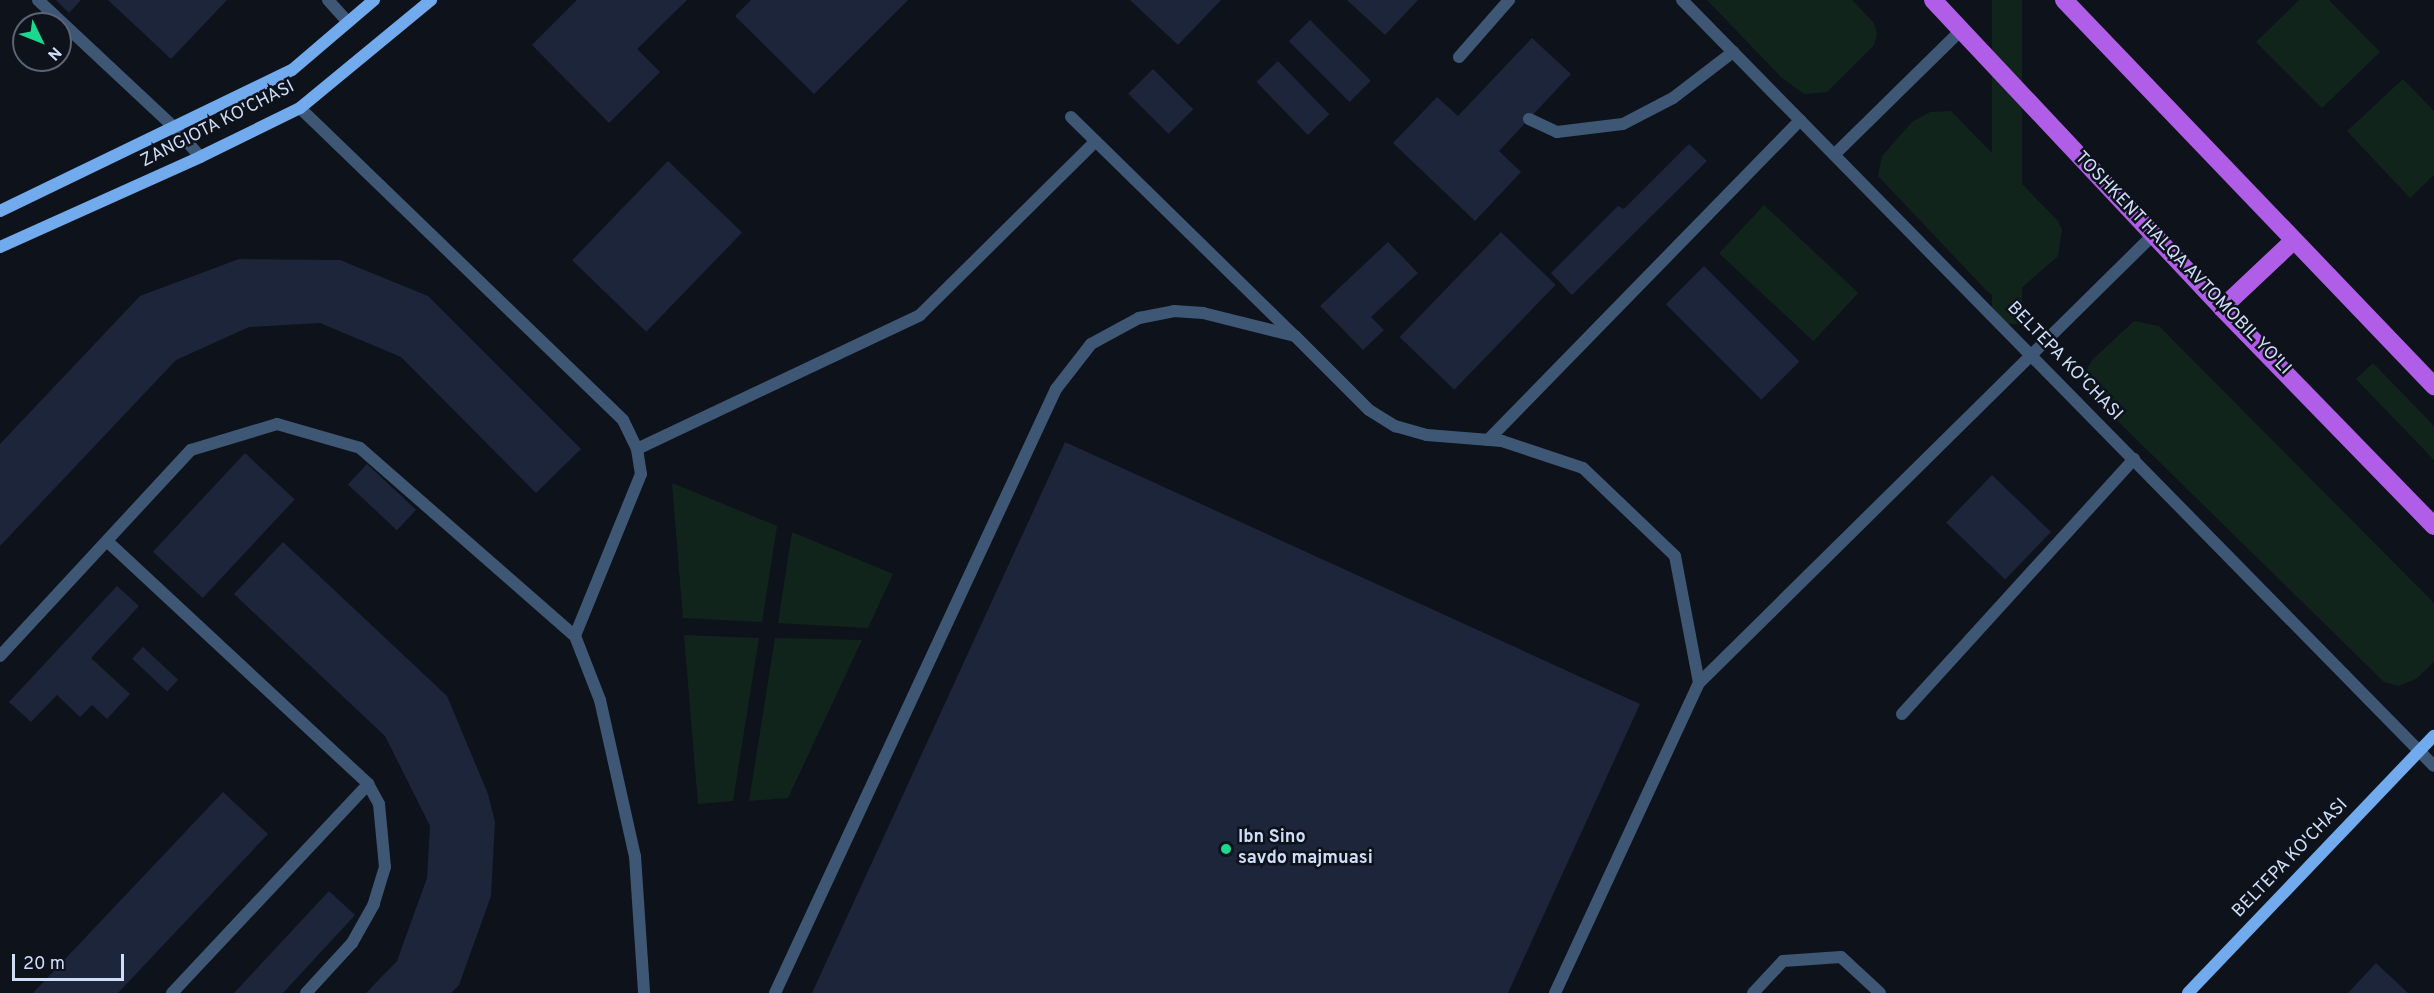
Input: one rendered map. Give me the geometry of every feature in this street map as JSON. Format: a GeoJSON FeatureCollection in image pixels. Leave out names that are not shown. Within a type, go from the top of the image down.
{"type":"FeatureCollection","features":[{"type":"Feature","properties":{"kind":"highway","name":"TOSHKENT HALQA AVTOMOBIL YO'LI"},"geometry":{"type":"LineString","coordinates":[[1933,0],[2222,309],[2434,526]]}},
{"type":"Feature","properties":{"kind":"highway"},"geometry":{"type":"LineString","coordinates":[[2064,0],[2434,386]]}},
{"type":"Feature","properties":{"kind":"highway"},"geometry":{"type":"LineString","coordinates":[[2222,309],[2294,241]]}},
{"type":"Feature","properties":{"kind":"main road","name":"ZANGIOTA KO'CHASI"},"geometry":{"type":"LineString","coordinates":[[0,211],[176,129],[292,70],[374,0]]}},
{"type":"Feature","properties":{"kind":"main road","name":"ZANGIOTA KO'CHASI"},"geometry":{"type":"LineString","coordinates":[[0,247],[200,158],[300,108],[409,22],[431,0]]}},
{"type":"Feature","properties":{"kind":"main road","name":"BELTEPA KO'CHASI"},"geometry":{"type":"LineString","coordinates":[[2188,993],[2434,736]]}},
{"type":"Feature","properties":{"kind":"street"},"geometry":{"type":"LineString","coordinates":[[38,0],[176,129],[200,158]]}},
{"type":"Feature","properties":{"kind":"street"},"geometry":{"type":"LineString","coordinates":[[328,0],[348,22]]}},
{"type":"Feature","properties":{"kind":"street"},"geometry":{"type":"LineString","coordinates":[[1459,57],[1509,0]]}},
{"type":"Feature","properties":{"kind":"street","name":"BELTEPA KO'CHASI"},"geometry":{"type":"LineString","coordinates":[[1682,0],[2420,749],[2434,766]]}},
{"type":"Feature","properties":{"kind":"street"},"geometry":{"type":"LineString","coordinates":[[1835,154],[1961,30]]}},
{"type":"Feature","properties":{"kind":"street"},"geometry":{"type":"LineString","coordinates":[[1529,119],[1557,132],[1623,124],[1673,98],[1734,52]]}},
{"type":"Feature","properties":{"kind":"street"},"geometry":{"type":"LineString","coordinates":[[300,108],[623,420],[637,449],[641,474],[575,636]]}},
{"type":"Feature","properties":{"kind":"street"},"geometry":{"type":"LineString","coordinates":[[1071,117],[1369,410],[1395,426],[1427,435],[1488,440],[1544,453],[1583,468],[1675,556],[1699,683]]}},
{"type":"Feature","properties":{"kind":"street"},"geometry":{"type":"LineString","coordinates":[[1488,440],[1800,120]]}},
{"type":"Feature","properties":{"kind":"street"},"geometry":{"type":"LineString","coordinates":[[637,449],[920,315],[1096,141]]}},
{"type":"Feature","properties":{"kind":"street"},"geometry":{"type":"LineString","coordinates":[[1555,993],[1699,683],[2033,356],[2153,235]]}},
{"type":"Feature","properties":{"kind":"street"},"geometry":{"type":"LineString","coordinates":[[775,993],[1056,388],[1091,344],[1139,318],[1173,311],[1203,313],[1295,336]]}},
{"type":"Feature","properties":{"kind":"street"},"geometry":{"type":"LineString","coordinates":[[0,656],[191,450],[278,423],[360,448],[575,636],[600,700],[635,856],[644,993]]}},
{"type":"Feature","properties":{"kind":"street"},"geometry":{"type":"LineString","coordinates":[[1902,714],[2134,459]]}},
{"type":"Feature","properties":{"kind":"street"},"geometry":{"type":"LineString","coordinates":[[108,542],[368,784],[379,804],[385,838],[385,867],[374,904],[352,943],[306,993]]}},
{"type":"Feature","properties":{"kind":"street"},"geometry":{"type":"LineString","coordinates":[[172,993],[368,784]]}},
{"type":"Feature","properties":{"kind":"street"},"geometry":{"type":"LineString","coordinates":[[1753,993],[1783,961],[1841,957],[1880,993]]}},
{"type":"Feature","properties":{"kind":"green space"},"geometry":{"type":"Polygon","coordinates":[[[1707,0],[1852,0],[1874,23],[1877,34],[1874,45],[1827,92],[1804,94],[1781,77],[1707,0]]]}},
{"type":"Feature","properties":{"kind":"green space"},"geometry":{"type":"Polygon","coordinates":[[[1992,0],[2022,0],[2022,324],[1992,324],[1992,0]]]}},
{"type":"Feature","properties":{"kind":"green space"},"geometry":{"type":"Polygon","coordinates":[[[2299,0],[2329,0],[2380,52],[2322,108],[2256,42],[2299,0]]]}},
{"type":"Feature","properties":{"kind":"green space"},"geometry":{"type":"Polygon","coordinates":[[[2403,79],[2434,111],[2434,175],[2410,198],[2347,131],[2403,79]]]}},
{"type":"Feature","properties":{"kind":"green space"},"geometry":{"type":"Polygon","coordinates":[[[1951,111],[2058,221],[2062,230],[2058,256],[2010,298],[1992,295],[1985,289],[1878,176],[1882,156],[1912,122],[1930,112],[1951,111]]]}},
{"type":"Feature","properties":{"kind":"green space"},"geometry":{"type":"Polygon","coordinates":[[[1764,205],[1858,293],[1813,341],[1719,253],[1764,205]]]}},
{"type":"Feature","properties":{"kind":"green space"},"geometry":{"type":"Polygon","coordinates":[[[2134,321],[2159,326],[2434,603],[2434,662],[2416,679],[2398,686],[2384,682],[2087,391],[2084,375],[2092,360],[2134,321]]]}},
{"type":"Feature","properties":{"kind":"green space"},"geometry":{"type":"Polygon","coordinates":[[[2373,363],[2434,426],[2434,460],[2356,379],[2373,363]]]}},
{"type":"Feature","properties":{"kind":"green space"},"geometry":{"type":"Polygon","coordinates":[[[672,483],[777,526],[762,622],[683,618],[672,483]]]}},
{"type":"Feature","properties":{"kind":"green space"},"geometry":{"type":"Polygon","coordinates":[[[792,532],[893,574],[868,628],[778,623],[792,532]]]}},
{"type":"Feature","properties":{"kind":"green space"},"geometry":{"type":"Polygon","coordinates":[[[684,635],[759,638],[733,801],[698,804],[684,635]]]}},
{"type":"Feature","properties":{"kind":"green space"},"geometry":{"type":"Polygon","coordinates":[[[775,638],[862,640],[788,798],[749,801],[775,638]]]}},
{"type":"Feature","properties":{"kind":"building"},"geometry":{"type":"Polygon","coordinates":[[[56,0],[81,0],[70,12],[56,0]]]}},
{"type":"Feature","properties":{"kind":"building"},"geometry":{"type":"Polygon","coordinates":[[[108,0],[227,0],[171,59],[108,0]]]}},
{"type":"Feature","properties":{"kind":"building"},"geometry":{"type":"Polygon","coordinates":[[[577,0],[687,0],[637,49],[660,72],[609,123],[532,45],[577,0]]]}},
{"type":"Feature","properties":{"kind":"building"},"geometry":{"type":"Polygon","coordinates":[[[751,0],[908,0],[814,94],[735,16],[751,0]]]}},
{"type":"Feature","properties":{"kind":"building"},"geometry":{"type":"Polygon","coordinates":[[[1130,0],[1221,0],[1178,45],[1130,0]]]}},
{"type":"Feature","properties":{"kind":"building"},"geometry":{"type":"Polygon","coordinates":[[[1347,0],[1418,0],[1385,35],[1347,0]]]}},
{"type":"Feature","properties":{"kind":"building"},"geometry":{"type":"Polygon","coordinates":[[[1310,20],[1371,81],[1350,102],[1289,41],[1310,20]]]}},
{"type":"Feature","properties":{"kind":"building"},"geometry":{"type":"Polygon","coordinates":[[[1532,38],[1571,74],[1499,151],[1521,172],[1475,221],[1393,143],[1437,97],[1458,116],[1532,38]]]}},
{"type":"Feature","properties":{"kind":"building"},"geometry":{"type":"Polygon","coordinates":[[[1278,61],[1329,114],[1308,135],[1256,82],[1278,61]]]}},
{"type":"Feature","properties":{"kind":"building"},"geometry":{"type":"Polygon","coordinates":[[[1153,69],[1193,109],[1169,134],[1128,94],[1153,69]]]}},
{"type":"Feature","properties":{"kind":"building"},"geometry":{"type":"Polygon","coordinates":[[[1689,144],[1707,161],[1572,295],[1551,273],[1618,206],[1624,209],[1689,144]]]}},
{"type":"Feature","properties":{"kind":"building"},"geometry":{"type":"Polygon","coordinates":[[[668,161],[742,233],[646,332],[572,260],[668,161]]]}},
{"type":"Feature","properties":{"kind":"building"},"geometry":{"type":"Polygon","coordinates":[[[1501,232],[1556,285],[1454,390],[1400,337],[1501,232]]]}},
{"type":"Feature","properties":{"kind":"building"},"geometry":{"type":"Polygon","coordinates":[[[1388,242],[1418,273],[1371,317],[1384,330],[1363,350],[1320,306],[1388,242]]]}},
{"type":"Feature","properties":{"kind":"building"},"geometry":{"type":"Polygon","coordinates":[[[239,259],[340,260],[428,296],[581,449],[536,493],[401,357],[320,323],[249,327],[176,360],[0,546],[0,444],[140,296],[239,259]]]}},
{"type":"Feature","properties":{"kind":"building"},"geometry":{"type":"Polygon","coordinates":[[[1704,266],[1799,361],[1761,400],[1666,304],[1704,266]]]}},
{"type":"Feature","properties":{"kind":"building","name":"Ibn Sino savdo majmuasi"},"geometry":{"type":"Polygon","coordinates":[[[1065,442],[1640,704],[1508,993],[812,993],[1065,442]]]}},
{"type":"Feature","properties":{"kind":"building"},"geometry":{"type":"Polygon","coordinates":[[[245,453],[295,499],[203,598],[153,552],[245,453]]]}},
{"type":"Feature","properties":{"kind":"building"},"geometry":{"type":"Polygon","coordinates":[[[367,464],[416,510],[397,530],[348,484],[367,464]]]}},
{"type":"Feature","properties":{"kind":"building"},"geometry":{"type":"Polygon","coordinates":[[[1992,475],[2051,532],[2005,579],[1946,522],[1992,475]]]}},
{"type":"Feature","properties":{"kind":"building"},"geometry":{"type":"Polygon","coordinates":[[[283,542],[447,696],[488,794],[495,822],[491,896],[459,985],[451,993],[366,993],[397,961],[427,878],[430,826],[385,736],[234,594],[283,542]]]}},
{"type":"Feature","properties":{"kind":"building"},"geometry":{"type":"Polygon","coordinates":[[[117,586],[139,606],[91,658],[130,694],[107,719],[92,705],[80,717],[57,695],[31,722],[9,702],[117,586]]]}},
{"type":"Feature","properties":{"kind":"building"},"geometry":{"type":"Polygon","coordinates":[[[143,647],[178,680],[167,691],[132,659],[143,647]]]}},
{"type":"Feature","properties":{"kind":"building"},"geometry":{"type":"Polygon","coordinates":[[[223,792],[268,834],[118,993],[33,993],[223,792]]]}},
{"type":"Feature","properties":{"kind":"building"},"geometry":{"type":"Polygon","coordinates":[[[329,891],[355,915],[283,993],[234,993],[329,891]]]}},
{"type":"Feature","properties":{"kind":"building"},"geometry":{"type":"Polygon","coordinates":[[[2376,963],[2408,993],[2348,993],[2376,963]]]}},
{"type":"Feature","properties":{"kind":"place","name":"Ibn Sino savdo majmuasi"},"geometry":{"type":"Point","coordinates":[1226,849]}}]}
